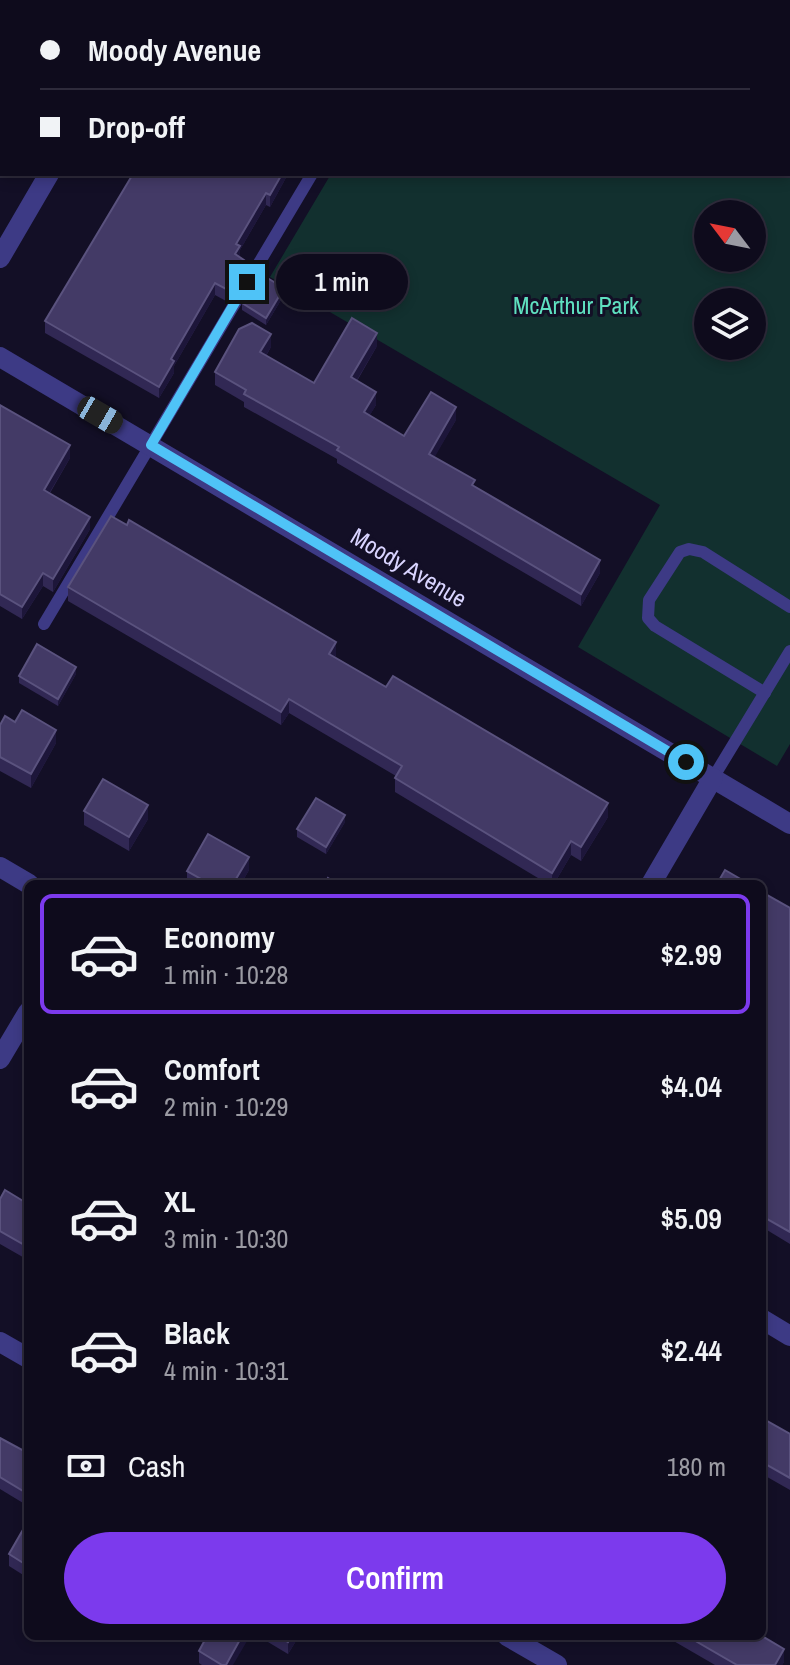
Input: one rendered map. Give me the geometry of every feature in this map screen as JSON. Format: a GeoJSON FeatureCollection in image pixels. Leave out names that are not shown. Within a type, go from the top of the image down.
{"type":"FeatureCollection","features":[{"type":"Feature","properties":{"kind":"street"},"geometry":{"type":"LineString","coordinates":[[0,258],[48,176]]}},
{"type":"Feature","properties":{"kind":"street","name":"Moody Avenue"},"geometry":{"type":"LineString","coordinates":[[0,357],[790,824]]}},
{"type":"Feature","properties":{"kind":"street"},"geometry":{"type":"LineString","coordinates":[[653,880],[713,778]]}},
{"type":"Feature","properties":{"kind":"street"},"geometry":{"type":"LineString","coordinates":[[0,867],[24,881]]}},
{"type":"Feature","properties":{"kind":"street"},"geometry":{"type":"LineString","coordinates":[[0,1059],[24,1019]]}},
{"type":"Feature","properties":{"kind":"street"},"geometry":{"type":"LineString","coordinates":[[766,1321],[790,1336]]}},
{"type":"Feature","properties":{"kind":"street"},"geometry":{"type":"LineString","coordinates":[[0,1342],[24,1356]]}},
{"type":"Feature","properties":{"kind":"street"},"geometry":{"type":"LineString","coordinates":[[514,1640],[557,1665]]}},
{"type":"Feature","properties":{"kind":"lane"},"geometry":{"type":"LineString","coordinates":[[44,624],[311,176]]}},
{"type":"Feature","properties":{"kind":"lane"},"geometry":{"type":"LineString","coordinates":[[765,693],[655,626],[648,618],[649,600],[680,552],[689,549],[703,552],[790,607]]}},
{"type":"Feature","properties":{"kind":"lane"},"geometry":{"type":"LineString","coordinates":[[713,778],[790,651]]}},
{"type":"Feature","properties":{"kind":"green space","name":"McArthur Park"},"geometry":{"type":"Polygon","coordinates":[[[330,176],[790,176],[790,744],[777,766],[578,647],[660,505],[270,277],[330,176]]]}},
{"type":"Feature","properties":{"kind":"building"},"geometry":{"type":"Polygon","coordinates":[[[132,176],[281,176],[270,195],[266,193],[236,244],[240,246],[235,254],[244,260],[226,289],[215,283],[171,359],[174,361],[159,387],[45,321],[132,176]]]}},
{"type":"Feature","properties":{"kind":"building"},"geometry":{"type":"Polygon","coordinates":[[[259,273],[284,288],[266,318],[242,303],[259,273]]]}},
{"type":"Feature","properties":{"kind":"building"},"geometry":{"type":"Polygon","coordinates":[[[352,318],[377,333],[351,377],[376,392],[364,412],[404,436],[431,392],[456,407],[429,454],[475,480],[472,485],[600,560],[581,594],[337,450],[339,447],[244,394],[246,390],[215,372],[239,329],[252,323],[271,334],[260,352],[314,383],[352,318]]]}},
{"type":"Feature","properties":{"kind":"building"},"geometry":{"type":"Polygon","coordinates":[[[0,405],[70,445],[44,490],[90,517],[53,579],[43,573],[22,607],[0,594],[0,405]]]}},
{"type":"Feature","properties":{"kind":"building"},"geometry":{"type":"Polygon","coordinates":[[[111,516],[127,525],[129,520],[336,642],[329,654],[386,687],[393,676],[608,803],[581,847],[571,841],[552,873],[395,778],[402,766],[289,699],[281,712],[68,587],[111,516]]]}},
{"type":"Feature","properties":{"kind":"building"},"geometry":{"type":"Polygon","coordinates":[[[37,644],[76,667],[58,699],[19,676],[37,644]]]}},
{"type":"Feature","properties":{"kind":"building"},"geometry":{"type":"Polygon","coordinates":[[[22,710],[56,730],[31,774],[0,757],[0,725],[5,716],[15,722],[22,710]]]}},
{"type":"Feature","properties":{"kind":"building"},"geometry":{"type":"Polygon","coordinates":[[[103,779],[148,805],[129,837],[84,811],[103,779]]]}},
{"type":"Feature","properties":{"kind":"building"},"geometry":{"type":"Polygon","coordinates":[[[316,798],[345,815],[326,847],[297,829],[316,798]]]}},
{"type":"Feature","properties":{"kind":"building"},"geometry":{"type":"Polygon","coordinates":[[[208,834],[249,857],[235,880],[203,880],[187,871],[208,834]]]}},
{"type":"Feature","properties":{"kind":"building"},"geometry":{"type":"Polygon","coordinates":[[[725,870],[742,880],[719,880],[725,870]]]}},
{"type":"Feature","properties":{"kind":"building"},"geometry":{"type":"Polygon","coordinates":[[[766,894],[790,908],[790,1232],[766,1218],[766,894]]]}},
{"type":"Feature","properties":{"kind":"building"},"geometry":{"type":"Polygon","coordinates":[[[5,1190],[24,1202],[24,1245],[0,1231],[0,1199],[5,1190]]]}},
{"type":"Feature","properties":{"kind":"building"},"geometry":{"type":"Polygon","coordinates":[[[766,1420],[790,1434],[790,1478],[766,1464],[766,1420]]]}},
{"type":"Feature","properties":{"kind":"building"},"geometry":{"type":"Polygon","coordinates":[[[0,1438],[24,1451],[24,1492],[0,1477],[0,1438]]]}},
{"type":"Feature","properties":{"kind":"building"},"geometry":{"type":"Polygon","coordinates":[[[24,1528],[24,1563],[9,1554],[24,1528]]]}},
{"type":"Feature","properties":{"kind":"building"},"geometry":{"type":"Polygon","coordinates":[[[766,1638],[784,1649],[775,1665],[737,1665],[694,1640],[766,1638]]]}},
{"type":"Feature","properties":{"kind":"building"},"geometry":{"type":"Polygon","coordinates":[[[205,1640],[240,1640],[226,1665],[199,1651],[205,1640]]]}},
{"type":"Feature","properties":{"kind":"route"},"geometry":{"type":"LineString","coordinates":[[247,282],[151,445],[686,762]]}}]}
